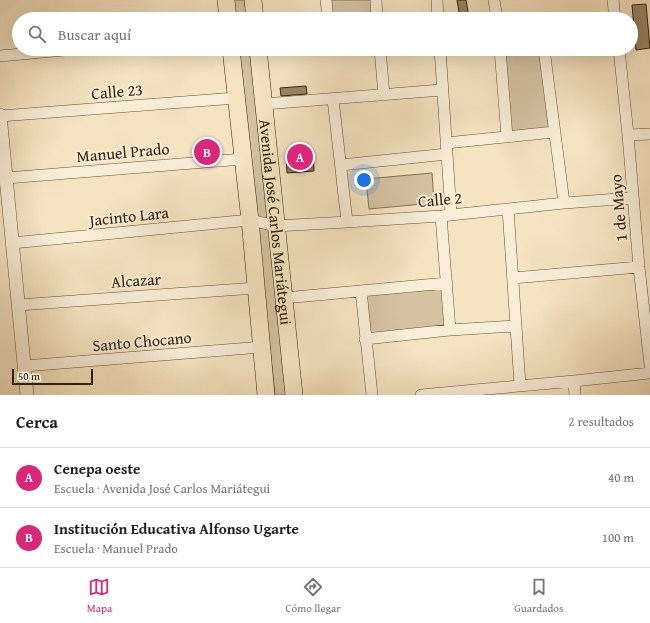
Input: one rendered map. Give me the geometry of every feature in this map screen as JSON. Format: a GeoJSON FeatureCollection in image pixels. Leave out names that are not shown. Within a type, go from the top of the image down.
{"type":"FeatureCollection","features":[{"type":"Feature","properties":{"kind":"main road"},"geometry":{"type":"LineString","coordinates":[[226,0],[227,12]]}},
{"type":"Feature","properties":{"kind":"main road"},"geometry":{"type":"LineString","coordinates":[[253,0],[254,12]]}},
{"type":"Feature","properties":{"kind":"main road","name":"Avenida José Carlos Mariátegui"},"geometry":{"type":"LineString","coordinates":[[232,56],[263,347],[266,395]]}},
{"type":"Feature","properties":{"kind":"main road","name":"Avenida José Carlos Mariátegui"},"geometry":{"type":"LineString","coordinates":[[259,56],[294,395]]}},
{"type":"Feature","properties":{"kind":"street"},"geometry":{"type":"LineString","coordinates":[[326,0],[327,12]]}},
{"type":"Feature","properties":{"kind":"street"},"geometry":{"type":"LineString","coordinates":[[376,0],[377,12]]}},
{"type":"Feature","properties":{"kind":"street"},"geometry":{"type":"LineString","coordinates":[[437,0],[438,12]]}},
{"type":"Feature","properties":{"kind":"street"},"geometry":{"type":"LineString","coordinates":[[494,0],[495,12]]}},
{"type":"Feature","properties":{"kind":"street"},"geometry":{"type":"LineString","coordinates":[[613,0],[614,12]]}},
{"type":"Feature","properties":{"kind":"street"},"geometry":{"type":"LineString","coordinates":[[0,56],[12,55]]}},
{"type":"Feature","properties":{"kind":"street"},"geometry":{"type":"LineString","coordinates":[[381,56],[384,96]]}},
{"type":"Feature","properties":{"kind":"street"},"geometry":{"type":"LineString","coordinates":[[440,56],[446,148],[446,283],[450,330]]}},
{"type":"Feature","properties":{"kind":"street"},"geometry":{"type":"LineString","coordinates":[[501,56],[507,137]]}},
{"type":"Feature","properties":{"kind":"street"},"geometry":{"type":"LineString","coordinates":[[545,56],[564,203]]}},
{"type":"Feature","properties":{"kind":"street","name":"1 de Mayo"},"geometry":{"type":"LineString","coordinates":[[620,56],[639,267],[650,365]]}},
{"type":"Feature","properties":{"kind":"street"},"geometry":{"type":"LineString","coordinates":[[264,104],[384,96],[442,90]]}},
{"type":"Feature","properties":{"kind":"street","name":"Calle 23"},"geometry":{"type":"LineString","coordinates":[[0,116],[236,98]]}},
{"type":"Feature","properties":{"kind":"street"},"geometry":{"type":"LineString","coordinates":[[333,99],[347,222]]}},
{"type":"Feature","properties":{"kind":"street"},"geometry":{"type":"LineString","coordinates":[[0,116],[27,395]]}},
{"type":"Feature","properties":{"kind":"street"},"geometry":{"type":"LineString","coordinates":[[341,165],[507,137],[554,132]]}},
{"type":"Feature","properties":{"kind":"street"},"geometry":{"type":"LineString","coordinates":[[628,135],[650,134]]}},
{"type":"Feature","properties":{"kind":"street","name":"Manuel Prado"},"geometry":{"type":"LineString","coordinates":[[6,178],[243,159]]}},
{"type":"Feature","properties":{"kind":"street","name":"Calle 2"},"geometry":{"type":"LineString","coordinates":[[250,220],[276,226],[347,222],[446,215],[564,203],[633,198]]}},
{"type":"Feature","properties":{"kind":"street"},"geometry":{"type":"LineString","coordinates":[[508,209],[520,386]]}},
{"type":"Feature","properties":{"kind":"street","name":"Jacinto Lara"},"geometry":{"type":"LineString","coordinates":[[12,243],[250,220]]}},
{"type":"Feature","properties":{"kind":"street"},"geometry":{"type":"LineString","coordinates":[[513,278],[639,267]]}},
{"type":"Feature","properties":{"kind":"street"},"geometry":{"type":"LineString","coordinates":[[284,298],[446,283]]}},
{"type":"Feature","properties":{"kind":"street","name":"Alcazar"},"geometry":{"type":"LineString","coordinates":[[18,305],[256,288]]}},
{"type":"Feature","properties":{"kind":"street"},"geometry":{"type":"LineString","coordinates":[[361,291],[372,395]]}},
{"type":"Feature","properties":{"kind":"street"},"geometry":{"type":"LineString","coordinates":[[365,339],[450,330],[516,326]]}},
{"type":"Feature","properties":{"kind":"street","name":"Santo Chocano"},"geometry":{"type":"LineString","coordinates":[[24,366],[263,347]]}},
{"type":"Feature","properties":{"kind":"street"},"geometry":{"type":"LineString","coordinates":[[421,395],[650,373]]}},
{"type":"Feature","properties":{"kind":"street"},"geometry":{"type":"LineString","coordinates":[[574,381],[575,395]]}},
{"type":"Feature","properties":{"kind":"shaded area"},"geometry":{"type":"Polygon","coordinates":[[[232,0],[245,0],[246,12],[233,12],[232,0]]]}},
{"type":"Feature","properties":{"kind":"shaded area"},"geometry":{"type":"Polygon","coordinates":[[[330,0],[372,0],[373,12],[331,12],[330,0]]]}},
{"type":"Feature","properties":{"kind":"shaded area"},"geometry":{"type":"Polygon","coordinates":[[[238,56],[251,56],[286,395],[275,395],[238,56]]]}},
{"type":"Feature","properties":{"kind":"shaded area"},"geometry":{"type":"Polygon","coordinates":[[[505,56],[541,56],[549,128],[510,132],[505,56]]]}},
{"type":"Feature","properties":{"kind":"shaded area"},"geometry":{"type":"Polygon","coordinates":[[[432,173],[434,203],[369,209],[366,179],[432,173]]]}},
{"type":"Feature","properties":{"kind":"shaded area"},"geometry":{"type":"Polygon","coordinates":[[[443,287],[447,327],[366,337],[361,293],[443,287]]]}},
{"type":"Feature","properties":{"kind":"building"},"geometry":{"type":"Polygon","coordinates":[[[457,0],[466,0],[468,12],[459,12],[457,0]]]}},
{"type":"Feature","properties":{"kind":"building"},"geometry":{"type":"Polygon","coordinates":[[[646,4],[650,48],[638,50],[638,12],[633,12],[632,5],[646,4]]]}},
{"type":"Feature","properties":{"kind":"building"},"geometry":{"type":"Polygon","coordinates":[[[306,86],[307,94],[281,96],[280,88],[306,86]]]}},
{"type":"Feature","properties":{"kind":"building"},"geometry":{"type":"Polygon","coordinates":[[[313,151],[314,171],[287,173],[286,153],[313,151]]]}},
{"type":"Feature","properties":{"kind":"place","name":"Institución Educativa Alfonso Ugarte"},"geometry":{"type":"Point","coordinates":[207,152]}},
{"type":"Feature","properties":{"kind":"place","name":"Cenepa oeste"},"geometry":{"type":"Point","coordinates":[300,157]}}]}
